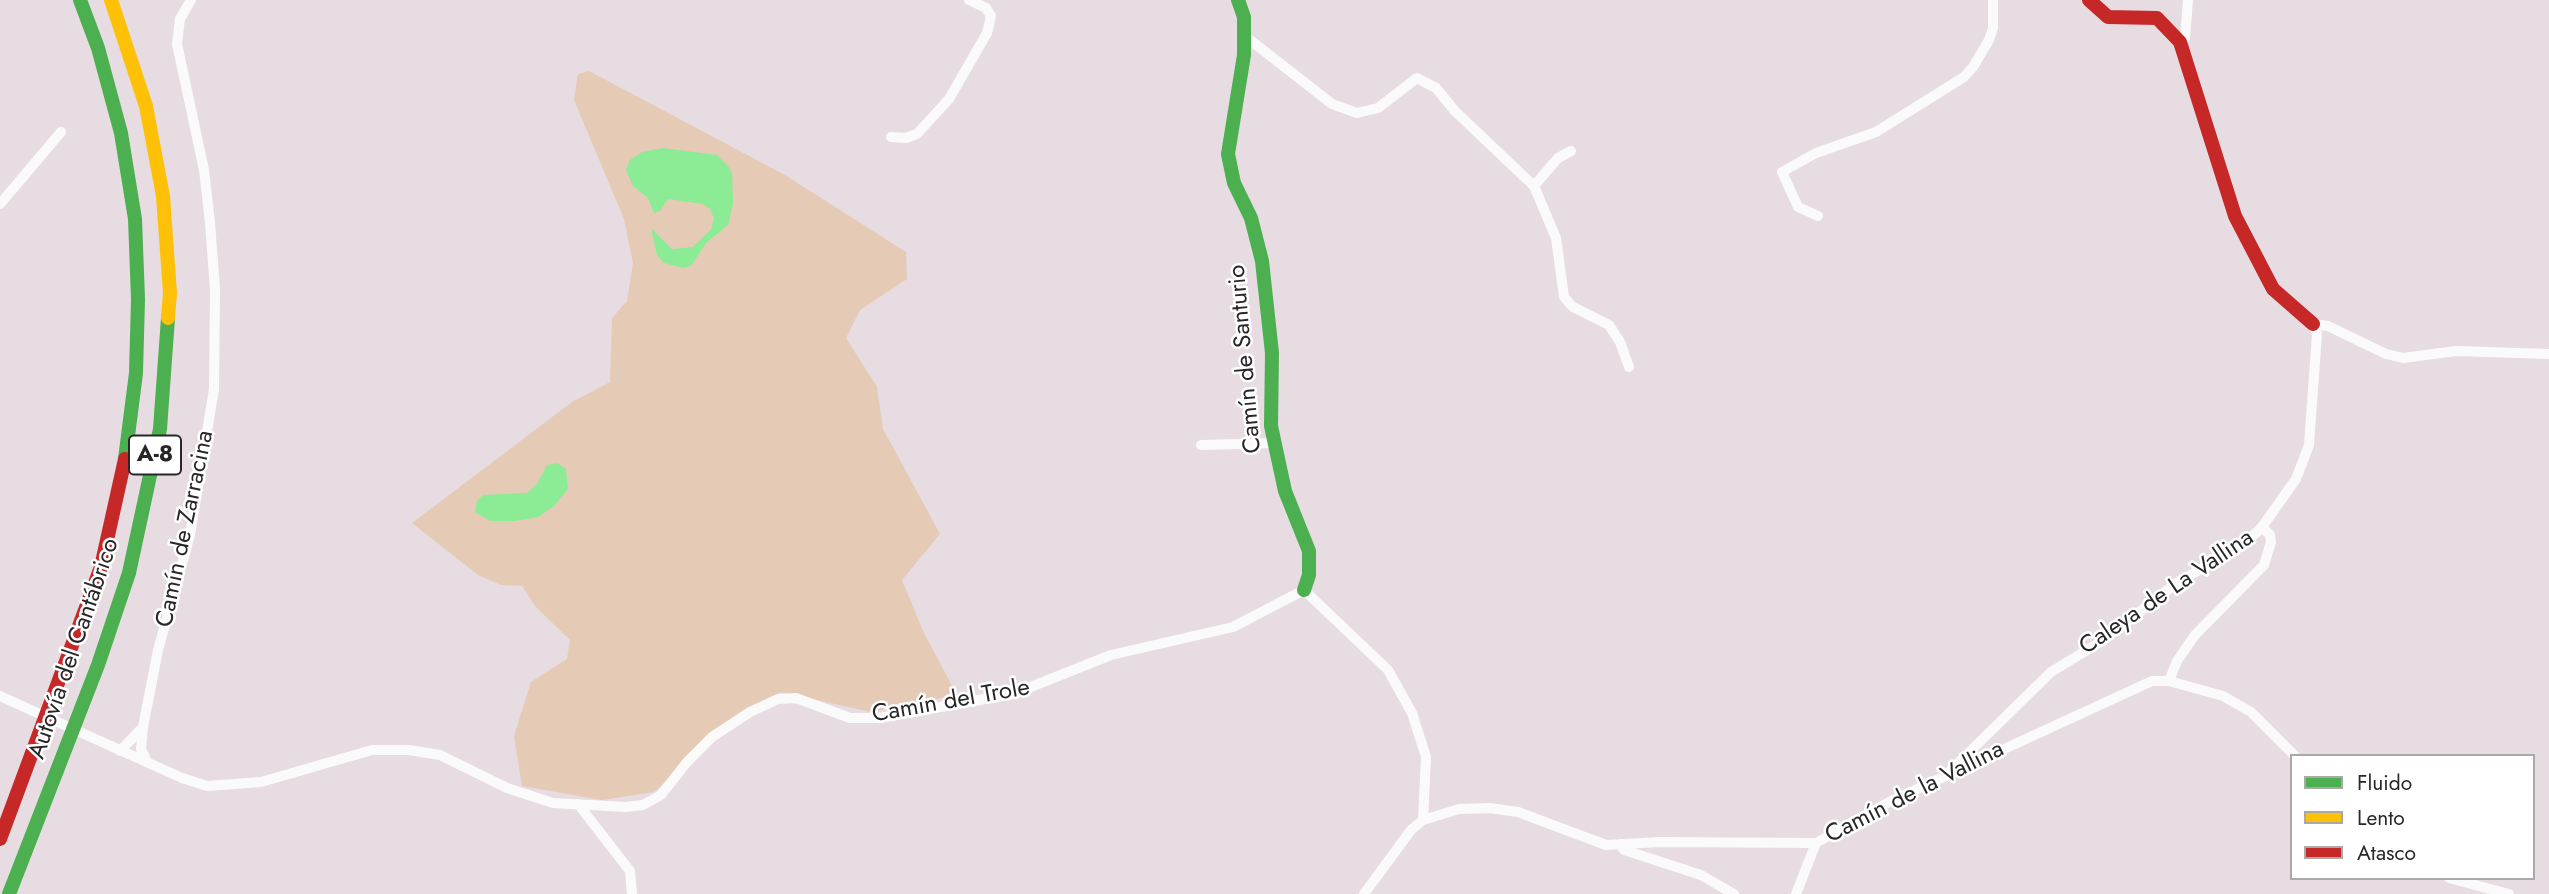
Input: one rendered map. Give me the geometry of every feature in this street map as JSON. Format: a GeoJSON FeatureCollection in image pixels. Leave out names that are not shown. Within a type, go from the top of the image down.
{"type":"FeatureCollection","features":[{"type":"Feature","properties":{"kind":"main road"},"geometry":{"type":"LineString","coordinates":[[67,0],[88,50],[112,136],[124,218],[129,296],[129,372],[115,512]]}},
{"type":"Feature","properties":{"kind":"main road","name":"Autovía del Cantábrico"},"geometry":{"type":"LineString","coordinates":[[0,839],[101,567],[128,445],[136,373],[138,299],[135,219],[121,133],[98,48],[80,0]]}},
{"type":"Feature","properties":{"kind":"main road","name":"Autovía del Cantábrico"},"geometry":{"type":"LineString","coordinates":[[9,894],[98,665],[130,573],[154,466],[164,383],[170,293],[163,196],[146,106],[111,0]]}},
{"type":"Feature","properties":{"kind":"main road"},"geometry":{"type":"LineString","coordinates":[[124,0],[142,66],[146,106]]}},
{"type":"Feature","properties":{"kind":"main road","name":"Camín de Santurio"},"geometry":{"type":"LineString","coordinates":[[1238,0],[1245,36],[1228,154],[1234,183],[1251,218],[1265,275],[1272,353],[1269,403],[1284,491],[1309,551],[1309,575],[1304,590]]}},
{"type":"Feature","properties":{"kind":"main road"},"geometry":{"type":"LineString","coordinates":[[2089,0],[2108,17],[2157,18],[2180,42],[2235,216],[2273,289],[2282,300],[2313,324]]}},
{"type":"Feature","properties":{"kind":"street","name":"Camín de Zarracina"},"geometry":{"type":"LineString","coordinates":[[147,762],[141,749],[143,727],[158,650],[190,535],[214,389],[215,289],[210,223],[204,170],[177,44],[180,19],[191,0]]}},
{"type":"Feature","properties":{"kind":"street"},"geometry":{"type":"LineString","coordinates":[[891,137],[906,138],[917,134],[949,99],[987,33],[991,16],[986,8],[969,0]]}},
{"type":"Feature","properties":{"kind":"street"},"geometry":{"type":"LineString","coordinates":[[1818,216],[1798,207],[1782,172],[1816,153],[1875,132],[1964,77],[1989,40],[1993,28],[1993,0]]}},
{"type":"Feature","properties":{"kind":"street"},"geometry":{"type":"LineString","coordinates":[[2180,42],[2185,38],[2188,0]]}},
{"type":"Feature","properties":{"kind":"street"},"geometry":{"type":"LineString","coordinates":[[1245,36],[1332,104],[1357,113],[1378,108],[1417,78],[1430,82],[1534,186],[1556,238],[1564,297],[1573,307],[1609,325],[1620,342],[1629,367]]}},
{"type":"Feature","properties":{"kind":"street"},"geometry":{"type":"LineString","coordinates":[[0,204],[61,132]]}},
{"type":"Feature","properties":{"kind":"street"},"geometry":{"type":"LineString","coordinates":[[1534,186],[1558,158],[1571,151]]}},
{"type":"Feature","properties":{"kind":"street"},"geometry":{"type":"LineString","coordinates":[[2313,324],[2328,326],[2386,354],[2403,358],[2456,351],[2549,354]]}},
{"type":"Feature","properties":{"kind":"street","name":"Caleya de La Vallina"},"geometry":{"type":"LineString","coordinates":[[1942,778],[2051,672],[2102,641],[2178,582],[2243,545],[2262,527],[2296,479],[2309,445],[2317,334],[2313,324]]}},
{"type":"Feature","properties":{"kind":"street"},"geometry":{"type":"LineString","coordinates":[[1201,445],[1274,443]]}},
{"type":"Feature","properties":{"kind":"street"},"geometry":{"type":"LineString","coordinates":[[2169,681],[2177,661],[2195,635],[2264,565],[2271,542],[2270,535],[2262,527]]}},
{"type":"Feature","properties":{"kind":"street"},"geometry":{"type":"LineString","coordinates":[[1304,590],[1345,632],[1372,653],[1407,703],[1426,757],[1423,820],[1411,830],[1364,894]]}},
{"type":"Feature","properties":{"kind":"street","name":"Camín del Trole"},"geometry":{"type":"LineString","coordinates":[[4,697],[120,751],[207,786],[261,782],[372,750],[409,750],[440,755],[526,795],[553,803],[626,807],[643,804],[661,795],[687,762],[712,737],[750,712],[778,699],[796,698],[850,718],[879,718],[1013,694],[1111,655],[1233,627],[1304,590]]}},
{"type":"Feature","properties":{"kind":"street","name":"Camín de la Vallina"},"geometry":{"type":"LineString","coordinates":[[1423,820],[1459,809],[1490,808],[1517,812],[1606,845],[1816,844],[1862,815],[2137,685],[2169,681],[2223,696],[2251,712],[2293,754]]}},
{"type":"Feature","properties":{"kind":"street"},"geometry":{"type":"LineString","coordinates":[[120,751],[143,727]]}},
{"type":"Feature","properties":{"kind":"street"},"geometry":{"type":"LineString","coordinates":[[578,804],[630,872],[632,894]]}},
{"type":"Feature","properties":{"kind":"street"},"geometry":{"type":"LineString","coordinates":[[1796,894],[1816,844]]}},
{"type":"Feature","properties":{"kind":"street"},"geometry":{"type":"LineString","coordinates":[[1620,845],[1624,850],[1701,875],[1734,894]]}},
{"type":"Feature","properties":{"kind":"street"},"geometry":{"type":"LineString","coordinates":[[2456,880],[2509,894]]}},
{"type":"Feature","properties":{"kind":"shaded area"},"geometry":{"type":"Polygon","coordinates":[[[589,71],[785,175],[906,252],[907,279],[860,310],[846,338],[877,387],[883,429],[940,534],[902,580],[923,631],[957,695],[871,712],[781,692],[721,731],[654,792],[602,800],[522,786],[514,736],[531,682],[567,659],[570,640],[535,606],[522,586],[501,585],[478,575],[412,523],[572,402],[610,382],[612,318],[627,301],[633,263],[624,219],[574,100],[578,74],[589,71]]]}},
{"type":"Feature","properties":{"kind":"shaded area"},"geometry":{"type":"Polygon","coordinates":[[[663,148],[717,155],[732,174],[733,204],[728,225],[706,243],[691,266],[683,268],[664,263],[657,255],[651,228],[672,249],[693,247],[711,229],[714,218],[710,209],[703,204],[668,199],[660,211],[654,213],[648,198],[633,186],[626,170],[630,160],[642,152],[663,148]]]}},
{"type":"Feature","properties":{"kind":"shaded area"},"geometry":{"type":"Polygon","coordinates":[[[558,463],[566,469],[568,489],[554,506],[538,517],[490,521],[475,512],[477,501],[483,495],[527,493],[537,484],[547,465],[558,463]]]}},
{"type":"Feature","properties":{"kind":"traffic: fast"},"geometry":{"type":"LineString","coordinates":[[80,0],[98,48],[121,133],[135,219],[138,299],[136,373],[125,459]]}},
{"type":"Feature","properties":{"kind":"traffic: fast"},"geometry":{"type":"LineString","coordinates":[[1238,0],[1244,17],[1244,55],[1228,154],[1234,183],[1251,218],[1262,261],[1272,353],[1271,426],[1285,491],[1309,551],[1309,575],[1304,590]]}},
{"type":"Feature","properties":{"kind":"traffic: fast"},"geometry":{"type":"LineString","coordinates":[[9,894],[98,665],[129,573],[160,429],[168,318]]}},
{"type":"Feature","properties":{"kind":"traffic: slow"},"geometry":{"type":"LineString","coordinates":[[111,0],[146,106],[163,196],[170,293],[168,318]]}},
{"type":"Feature","properties":{"kind":"traffic: jam"},"geometry":{"type":"LineString","coordinates":[[2089,0],[2108,17],[2157,18],[2180,42],[2235,216],[2273,289],[2313,324]]}},
{"type":"Feature","properties":{"kind":"traffic: jam"},"geometry":{"type":"LineString","coordinates":[[0,839],[101,567],[125,459]]}}]}
